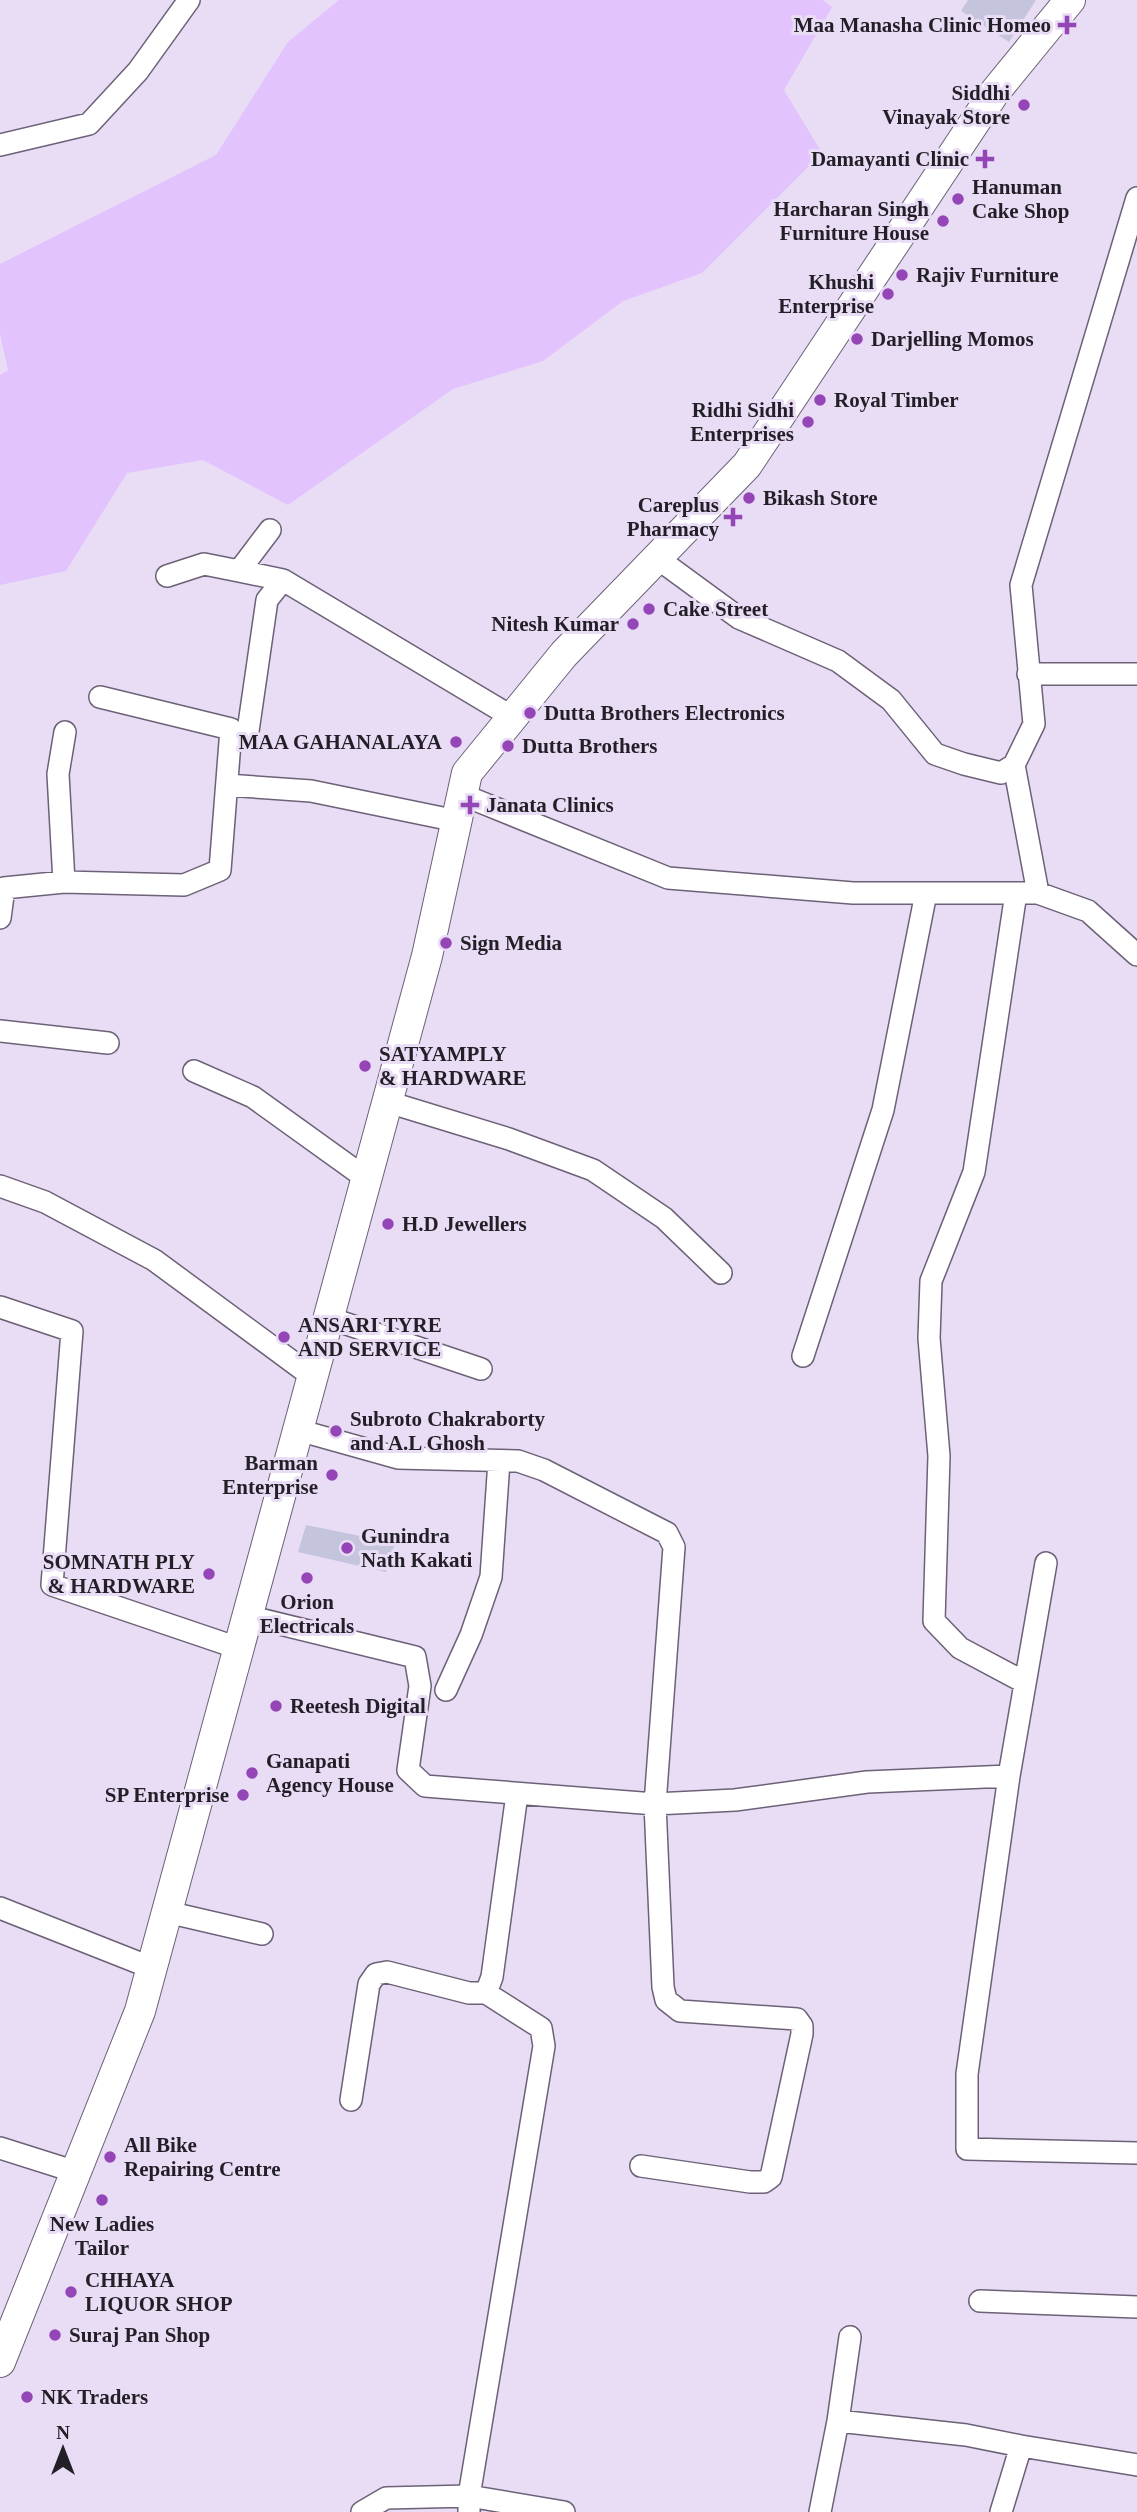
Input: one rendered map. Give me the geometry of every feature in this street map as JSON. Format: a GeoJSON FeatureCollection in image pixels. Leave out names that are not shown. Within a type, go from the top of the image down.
{"type":"FeatureCollection","features":[{"type":"Feature","properties":{"kind":"main road"},"geometry":{"type":"LineString","coordinates":[[3,2348],[140,2011],[427,956],[467,773],[564,654],[747,465],[994,93],[1070,0]]}},
{"type":"Feature","properties":{"kind":"street"},"geometry":{"type":"LineString","coordinates":[[0,145],[89,124],[138,71],[189,0]]}},
{"type":"Feature","properties":{"kind":"street"},"geometry":{"type":"LineString","coordinates":[[657,558],[739,618],[838,661],[891,700],[935,754],[1002,773],[1014,765],[1034,724],[1021,584],[1137,198]]}},
{"type":"Feature","properties":{"kind":"street"},"geometry":{"type":"LineString","coordinates":[[239,571],[270,530]]}},
{"type":"Feature","properties":{"kind":"street"},"geometry":{"type":"LineString","coordinates":[[167,576],[204,564],[283,580],[512,717]]}},
{"type":"Feature","properties":{"kind":"street"},"geometry":{"type":"LineString","coordinates":[[248,731],[267,600],[283,580]]}},
{"type":"Feature","properties":{"kind":"street"},"geometry":{"type":"LineString","coordinates":[[1028,674],[1137,674]]}},
{"type":"Feature","properties":{"kind":"street"},"geometry":{"type":"LineString","coordinates":[[0,918],[2,888],[64,882],[184,885],[220,870],[231,729],[100,697]]}},
{"type":"Feature","properties":{"kind":"street"},"geometry":{"type":"LineString","coordinates":[[64,882],[58,774],[65,732]]}},
{"type":"Feature","properties":{"kind":"street"},"geometry":{"type":"LineString","coordinates":[[1014,765],[1038,893]]}},
{"type":"Feature","properties":{"kind":"street"},"geometry":{"type":"LineString","coordinates":[[227,785],[310,791],[460,808],[668,878],[853,893],[1038,893],[1088,911],[1137,955]]}},
{"type":"Feature","properties":{"kind":"street"},"geometry":{"type":"LineString","coordinates":[[803,1356],[883,1110],[926,893]]}},
{"type":"Feature","properties":{"kind":"street"},"geometry":{"type":"LineString","coordinates":[[1016,893],[974,1172],[931,1281],[929,1338],[939,1456],[934,1621],[960,1648],[1024,1682]]}},
{"type":"Feature","properties":{"kind":"street"},"geometry":{"type":"LineString","coordinates":[[0,1031],[108,1043]]}},
{"type":"Feature","properties":{"kind":"street"},"geometry":{"type":"LineString","coordinates":[[194,1071],[253,1097],[367,1179]]}},
{"type":"Feature","properties":{"kind":"street"},"geometry":{"type":"LineString","coordinates":[[388,1102],[509,1139],[593,1170],[664,1218],[721,1273]]}},
{"type":"Feature","properties":{"kind":"street"},"geometry":{"type":"LineString","coordinates":[[0,1186],[45,1202],[154,1259],[313,1377]]}},
{"type":"Feature","properties":{"kind":"street"},"geometry":{"type":"LineString","coordinates":[[0,1307],[72,1331],[52,1585],[238,1648]]}},
{"type":"Feature","properties":{"kind":"street"},"geometry":{"type":"LineString","coordinates":[[329,1318],[481,1370]]}},
{"type":"Feature","properties":{"kind":"street"},"geometry":{"type":"LineString","coordinates":[[298,1430],[398,1458],[518,1461],[544,1470],[667,1533],[674,1547],[655,1804],[663,1987],[666,2000],[680,2011],[797,2019],[802,2025],[802,2035],[771,2178],[764,2182],[750,2182],[641,2166]]}},
{"type":"Feature","properties":{"kind":"street"},"geometry":{"type":"LineString","coordinates":[[446,1690],[471,1635],[491,1577],[499,1461]]}},
{"type":"Feature","properties":{"kind":"street"},"geometry":{"type":"LineString","coordinates":[[1046,1563],[1009,1776],[967,2074],[967,2149],[1137,2153]]}},
{"type":"Feature","properties":{"kind":"street"},"geometry":{"type":"LineString","coordinates":[[247,1616],[415,1657],[420,1686],[408,1770],[425,1786],[655,1804],[735,1800],[867,1782],[1009,1776]]}},
{"type":"Feature","properties":{"kind":"street"},"geometry":{"type":"LineString","coordinates":[[486,1993],[492,1977],[517,1794]]}},
{"type":"Feature","properties":{"kind":"street"},"geometry":{"type":"LineString","coordinates":[[0,1908],[152,1968]]}},
{"type":"Feature","properties":{"kind":"street"},"geometry":{"type":"LineString","coordinates":[[167,1912],[262,1934]]}},
{"type":"Feature","properties":{"kind":"street"},"geometry":{"type":"LineString","coordinates":[[351,2100],[369,1984],[376,1974],[387,1972],[469,1993],[486,1993],[541,2028],[544,2046],[469,2504]]}},
{"type":"Feature","properties":{"kind":"street"},"geometry":{"type":"LineString","coordinates":[[0,2148],[76,2172]]}},
{"type":"Feature","properties":{"kind":"street"},"geometry":{"type":"LineString","coordinates":[[980,2301],[1137,2307]]}},
{"type":"Feature","properties":{"kind":"street"},"geometry":{"type":"LineString","coordinates":[[820,2512],[838,2421],[850,2337]]}},
{"type":"Feature","properties":{"kind":"street"},"geometry":{"type":"LineString","coordinates":[[838,2421],[966,2434],[1137,2465]]}},
{"type":"Feature","properties":{"kind":"street"},"geometry":{"type":"LineString","coordinates":[[1001,2512],[1021,2446]]}},
{"type":"Feature","properties":{"kind":"street"},"geometry":{"type":"LineString","coordinates":[[362,2512],[386,2498],[565,2512]]}},
{"type":"Feature","properties":{"kind":"shaded area"},"geometry":{"type":"Polygon","coordinates":[[[339,0],[823,0],[832,7],[784,90],[822,153],[702,273],[623,301],[543,361],[453,389],[288,505],[203,460],[127,473],[66,571],[0,585],[0,375],[8,370],[0,334],[0,264],[216,155],[288,42],[339,0]]]}},
{"type":"Feature","properties":{"kind":"building"},"geometry":{"type":"Polygon","coordinates":[[[968,0],[1036,0],[1009,42],[961,11],[968,0]]]}},
{"type":"Feature","properties":{"kind":"building","name":"Gunindra Nath Kakati"},"geometry":{"type":"Polygon","coordinates":[[[306,1525],[395,1543],[386,1572],[298,1552],[306,1525]]]}},
{"type":"Feature","properties":{"kind":"place","name":"Maa Manasha Clinic Homeo"},"geometry":{"type":"Point","coordinates":[1067,25]}},
{"type":"Feature","properties":{"kind":"place","name":"Siddhi Vinayak Store"},"geometry":{"type":"Point","coordinates":[1024,105]}},
{"type":"Feature","properties":{"kind":"place","name":"Damayanti Clinic"},"geometry":{"type":"Point","coordinates":[985,159]}},
{"type":"Feature","properties":{"kind":"place","name":"Hanuman Cake Shop"},"geometry":{"type":"Point","coordinates":[958,199]}},
{"type":"Feature","properties":{"kind":"place","name":"Harcharan Singh Furniture House"},"geometry":{"type":"Point","coordinates":[943,221]}},
{"type":"Feature","properties":{"kind":"place","name":"Rajiv Furniture"},"geometry":{"type":"Point","coordinates":[902,275]}},
{"type":"Feature","properties":{"kind":"place","name":"Khushi Enterprise"},"geometry":{"type":"Point","coordinates":[888,294]}},
{"type":"Feature","properties":{"kind":"place","name":"Darjelling Momos"},"geometry":{"type":"Point","coordinates":[857,339]}},
{"type":"Feature","properties":{"kind":"place","name":"Royal Timber"},"geometry":{"type":"Point","coordinates":[820,400]}},
{"type":"Feature","properties":{"kind":"place","name":"Ridhi Sidhi Enterprises"},"geometry":{"type":"Point","coordinates":[808,422]}},
{"type":"Feature","properties":{"kind":"place","name":"Bikash Store"},"geometry":{"type":"Point","coordinates":[749,498]}},
{"type":"Feature","properties":{"kind":"place","name":"Careplus Pharmacy"},"geometry":{"type":"Point","coordinates":[733,517]}},
{"type":"Feature","properties":{"kind":"place","name":"Cake Street"},"geometry":{"type":"Point","coordinates":[649,609]}},
{"type":"Feature","properties":{"kind":"place","name":"Nitesh Kumar"},"geometry":{"type":"Point","coordinates":[633,624]}},
{"type":"Feature","properties":{"kind":"place","name":"Dutta Brothers Electronics"},"geometry":{"type":"Point","coordinates":[530,713]}},
{"type":"Feature","properties":{"kind":"place","name":"MAA GAHANALAYA"},"geometry":{"type":"Point","coordinates":[456,742]}},
{"type":"Feature","properties":{"kind":"place","name":"Dutta Brothers"},"geometry":{"type":"Point","coordinates":[508,746]}},
{"type":"Feature","properties":{"kind":"place","name":"Janata Clinics"},"geometry":{"type":"Point","coordinates":[470,805]}},
{"type":"Feature","properties":{"kind":"place","name":"Sign Media"},"geometry":{"type":"Point","coordinates":[446,943]}},
{"type":"Feature","properties":{"kind":"place","name":"SATYAMPLY & HARDWARE"},"geometry":{"type":"Point","coordinates":[365,1066]}},
{"type":"Feature","properties":{"kind":"place","name":"H.D Jewellers"},"geometry":{"type":"Point","coordinates":[388,1224]}},
{"type":"Feature","properties":{"kind":"place","name":"ANSARI TYRE AND SERVICE"},"geometry":{"type":"Point","coordinates":[284,1337]}},
{"type":"Feature","properties":{"kind":"place","name":"Subroto Chakraborty and A.L Ghosh"},"geometry":{"type":"Point","coordinates":[336,1431]}},
{"type":"Feature","properties":{"kind":"place","name":"Barman Enterprise"},"geometry":{"type":"Point","coordinates":[332,1475]}},
{"type":"Feature","properties":{"kind":"place","name":"Gunindra Nath Kakati"},"geometry":{"type":"Point","coordinates":[347,1548]}},
{"type":"Feature","properties":{"kind":"place","name":"SOMNATH PLY & HARDWARE"},"geometry":{"type":"Point","coordinates":[209,1574]}},
{"type":"Feature","properties":{"kind":"place","name":"Orion Electricals"},"geometry":{"type":"Point","coordinates":[307,1578]}},
{"type":"Feature","properties":{"kind":"place","name":"Reetesh Digital"},"geometry":{"type":"Point","coordinates":[276,1706]}},
{"type":"Feature","properties":{"kind":"place","name":"Ganapati Agency House"},"geometry":{"type":"Point","coordinates":[252,1773]}},
{"type":"Feature","properties":{"kind":"place","name":"SP Enterprise"},"geometry":{"type":"Point","coordinates":[243,1795]}},
{"type":"Feature","properties":{"kind":"place","name":"All Bike Repairing Centre"},"geometry":{"type":"Point","coordinates":[110,2157]}},
{"type":"Feature","properties":{"kind":"place","name":"New Ladies Tailor"},"geometry":{"type":"Point","coordinates":[102,2200]}},
{"type":"Feature","properties":{"kind":"place","name":"CHHAYA LIQUOR SHOP"},"geometry":{"type":"Point","coordinates":[71,2292]}},
{"type":"Feature","properties":{"kind":"place","name":"Suraj Pan Shop"},"geometry":{"type":"Point","coordinates":[55,2335]}},
{"type":"Feature","properties":{"kind":"place","name":"NK Traders"},"geometry":{"type":"Point","coordinates":[27,2397]}}]}
